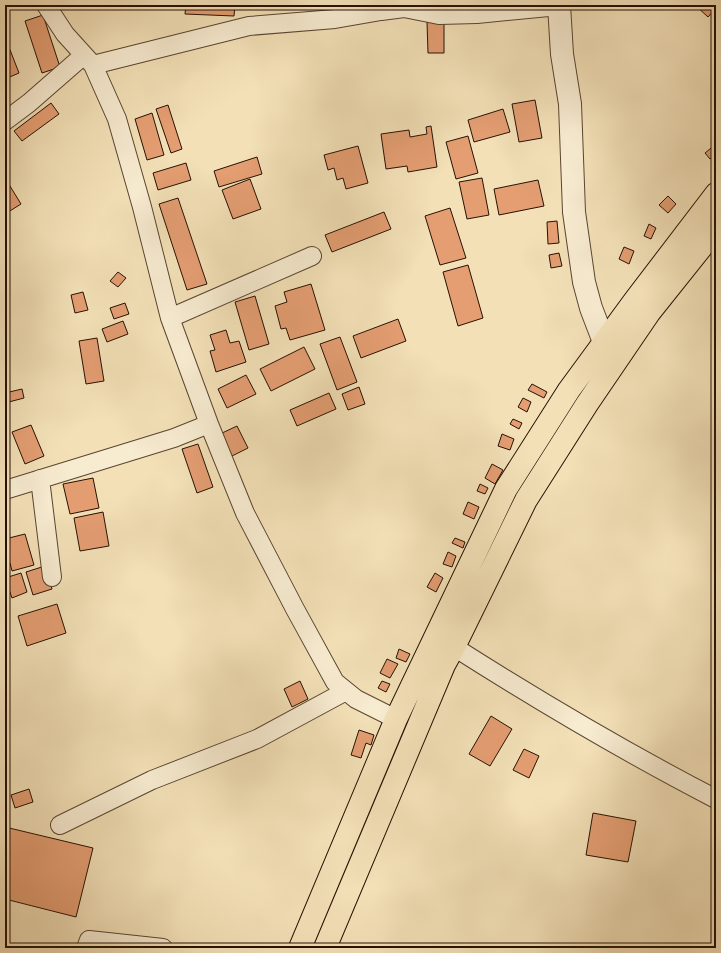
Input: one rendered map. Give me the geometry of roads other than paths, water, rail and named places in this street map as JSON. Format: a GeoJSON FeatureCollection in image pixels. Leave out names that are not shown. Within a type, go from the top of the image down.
{"type":"FeatureCollection","features":[{"type":"Feature","properties":{"kind":"main road"},"geometry":{"type":"LineString","coordinates":[[300,948],[396,720],[506,489],[569,390],[716,194]]}},
{"type":"Feature","properties":{"kind":"main road"},"geometry":{"type":"LineString","coordinates":[[325,948],[444,665],[526,500],[587,404],[649,313],[716,228]]}},
{"type":"Feature","properties":{"kind":"street"},"geometry":{"type":"LineString","coordinates":[[46,5],[66,34],[89,60],[117,119],[142,207],[170,318],[209,424],[249,520],[295,610],[335,682],[356,699],[396,720]]}},
{"type":"Feature","properties":{"kind":"street"},"geometry":{"type":"LineString","coordinates":[[5,121],[89,60],[249,26],[344,11],[381,11],[404,8],[439,15],[477,14],[559,5],[562,54],[570,104],[575,220],[584,282],[591,308],[604,342],[617,360]]}},
{"type":"Feature","properties":{"kind":"street"},"geometry":{"type":"LineString","coordinates":[[170,318],[312,256]]}},
{"type":"Feature","properties":{"kind":"street"},"geometry":{"type":"LineString","coordinates":[[5,490],[174,438],[209,424]]}},
{"type":"Feature","properties":{"kind":"street"},"geometry":{"type":"LineString","coordinates":[[40,479],[52,577]]}},
{"type":"Feature","properties":{"kind":"street"},"geometry":{"type":"LineString","coordinates":[[454,647],[498,675],[664,772],[716,799]]}},
{"type":"Feature","properties":{"kind":"street"},"geometry":{"type":"LineString","coordinates":[[60,825],[152,780],[257,739],[346,691]]}},
{"type":"Feature","properties":{"kind":"street"},"geometry":{"type":"LineString","coordinates":[[86,948],[89,940],[162,948]]}}]}
